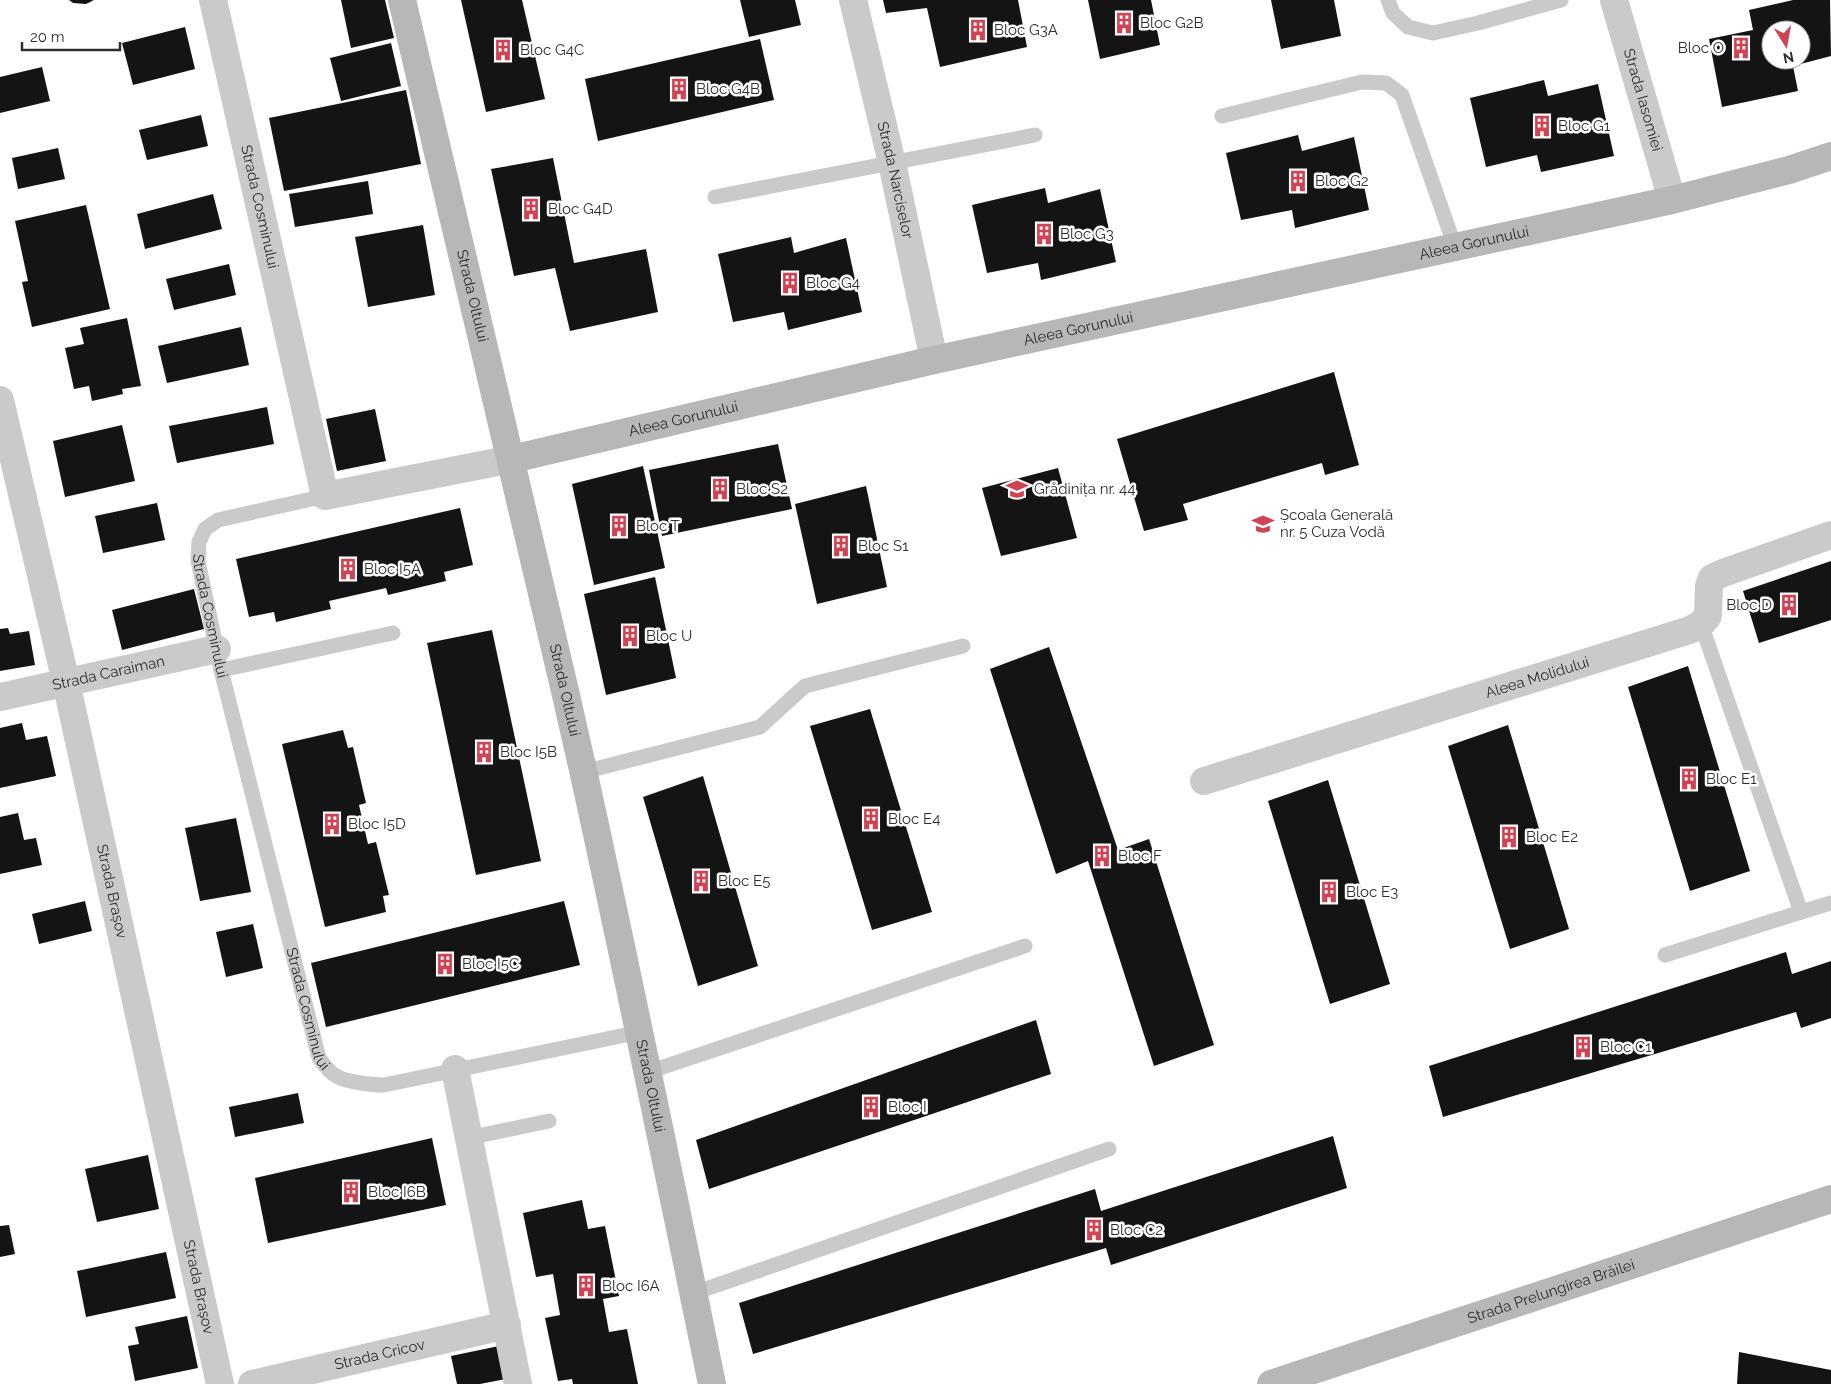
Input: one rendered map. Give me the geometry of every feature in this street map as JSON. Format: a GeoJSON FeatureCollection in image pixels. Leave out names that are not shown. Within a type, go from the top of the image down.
{"type":"FeatureCollection","features":[{"type":"Feature","properties":{"kind":"street","name":"Strada Cosminului"},"geometry":{"type":"LineString","coordinates":[[213,0],[324,496]]}},
{"type":"Feature","properties":{"kind":"street","name":"Strada Oltului"},"geometry":{"type":"LineString","coordinates":[[402,0],[512,459],[583,772],[640,1032],[712,1384]]}},
{"type":"Feature","properties":{"kind":"street","name":"Strada Narciselor"},"geometry":{"type":"LineString","coordinates":[[854,0],[892,163],[934,360]]}},
{"type":"Feature","properties":{"kind":"street","name":"Strada Iasomiei"},"geometry":{"type":"LineString","coordinates":[[1614,0],[1672,200]]}},
{"type":"Feature","properties":{"kind":"street","name":"Aleea Gorunului"},"geometry":{"type":"LineString","coordinates":[[324,496],[512,459],[934,360],[1672,200],[1789,170],[1831,156]]}},
{"type":"Feature","properties":{"kind":"street","name":"Strada Brașov"},"geometry":{"type":"LineString","coordinates":[[0,400],[66,682],[220,1384]]}},
{"type":"Feature","properties":{"kind":"street"},"geometry":{"type":"LineString","coordinates":[[1701,624],[1708,616],[1709,586],[1712,578],[1723,572],[1831,535]]}},
{"type":"Feature","properties":{"kind":"street","name":"Aleea Molidului"},"geometry":{"type":"LineString","coordinates":[[1204,781],[1690,630],[1701,624]]}},
{"type":"Feature","properties":{"kind":"street","name":"Strada Caraiman"},"geometry":{"type":"LineString","coordinates":[[0,696],[66,682],[219,659]]}},
{"type":"Feature","properties":{"kind":"street"},"geometry":{"type":"LineString","coordinates":[[455,1069],[518,1384]]}},
{"type":"Feature","properties":{"kind":"street","name":"Strada Prelungirea Brăilei"},"geometry":{"type":"LineString","coordinates":[[1271,1384],[1831,1199]]}},
{"type":"Feature","properties":{"kind":"street","name":"Strada Cricov"},"geometry":{"type":"LineString","coordinates":[[252,1384],[506,1325]]}},
{"type":"Feature","properties":{"kind":"lane"},"geometry":{"type":"LineString","coordinates":[[1388,0],[1392,13],[1408,27],[1433,33],[1478,23],[1561,0]]}},
{"type":"Feature","properties":{"kind":"lane"},"geometry":{"type":"LineString","coordinates":[[1222,116],[1362,82],[1386,83],[1402,95],[1456,247]]}},
{"type":"Feature","properties":{"kind":"lane"},"geometry":{"type":"LineString","coordinates":[[714,197],[1035,136]]}},
{"type":"Feature","properties":{"kind":"lane","name":"Strada Cosminului"},"geometry":{"type":"LineString","coordinates":[[324,496],[218,520],[204,529],[199,542],[198,561],[219,659],[319,1058],[336,1077],[371,1085],[384,1085],[640,1032]]}},
{"type":"Feature","properties":{"kind":"lane"},"geometry":{"type":"LineString","coordinates":[[1701,624],[1801,912]]}},
{"type":"Feature","properties":{"kind":"lane"},"geometry":{"type":"LineString","coordinates":[[219,659],[393,634]]}},
{"type":"Feature","properties":{"kind":"lane"},"geometry":{"type":"LineString","coordinates":[[583,772],[760,727],[805,686],[963,646]]}},
{"type":"Feature","properties":{"kind":"lane"},"geometry":{"type":"LineString","coordinates":[[1665,955],[1831,903]]}},
{"type":"Feature","properties":{"kind":"lane"},"geometry":{"type":"LineString","coordinates":[[648,1072],[1024,946]]}},
{"type":"Feature","properties":{"kind":"lane"},"geometry":{"type":"LineString","coordinates":[[468,1138],[549,1121]]}},
{"type":"Feature","properties":{"kind":"lane"},"geometry":{"type":"LineString","coordinates":[[694,1293],[1109,1150]]}},
{"type":"Feature","properties":{"kind":"building"},"geometry":{"type":"Polygon","coordinates":[[[69,0],[94,0],[86,4],[73,3],[69,0]]]}},
{"type":"Feature","properties":{"kind":"building"},"geometry":{"type":"Polygon","coordinates":[[[341,0],[385,0],[394,38],[351,48],[341,0]]]}},
{"type":"Feature","properties":{"kind":"building","name":"Bloc G4C"},"geometry":{"type":"Polygon","coordinates":[[[461,0],[522,0],[545,99],[486,112],[461,0]]]}},
{"type":"Feature","properties":{"kind":"building"},"geometry":{"type":"Polygon","coordinates":[[[740,0],[795,0],[801,25],[749,37],[740,0]]]}},
{"type":"Feature","properties":{"kind":"building","name":"Bloc G3A"},"geometry":{"type":"Polygon","coordinates":[[[883,0],[1018,0],[1027,47],[940,67],[927,8],[886,13],[883,0]]]}},
{"type":"Feature","properties":{"kind":"building","name":"Bloc G2B"},"geometry":{"type":"Polygon","coordinates":[[[1088,0],[1151,0],[1160,45],[1100,59],[1088,0]]]}},
{"type":"Feature","properties":{"kind":"building"},"geometry":{"type":"Polygon","coordinates":[[[1271,0],[1334,0],[1341,36],[1281,49],[1271,0]]]}},
{"type":"Feature","properties":{"kind":"building","name":"Bloc O"},"geometry":{"type":"Polygon","coordinates":[[[1793,0],[1830,0],[1831,56],[1811,61],[1811,20],[1761,20],[1761,70],[1794,70],[1798,91],[1722,107],[1709,39],[1753,30],[1749,10],[1793,0]]]}},
{"type":"Feature","properties":{"kind":"building"},"geometry":{"type":"Polygon","coordinates":[[[185,27],[195,69],[133,85],[122,43],[185,27]]]}},
{"type":"Feature","properties":{"kind":"building","name":"Bloc G4B"},"geometry":{"type":"Polygon","coordinates":[[[760,39],[774,100],[598,141],[585,79],[760,39]]]}},
{"type":"Feature","properties":{"kind":"building"},"geometry":{"type":"Polygon","coordinates":[[[391,43],[401,86],[341,101],[330,58],[391,43]]]}},
{"type":"Feature","properties":{"kind":"building"},"geometry":{"type":"Polygon","coordinates":[[[42,67],[50,101],[0,113],[0,77],[42,67]]]}},
{"type":"Feature","properties":{"kind":"building","name":"Bloc G1"},"geometry":{"type":"Polygon","coordinates":[[[1544,80],[1548,96],[1598,84],[1614,156],[1541,172],[1537,155],[1486,167],[1470,98],[1544,80]]]}},
{"type":"Feature","properties":{"kind":"building"},"geometry":{"type":"Polygon","coordinates":[[[406,90],[421,164],[284,191],[269,118],[406,90]]]}},
{"type":"Feature","properties":{"kind":"building"},"geometry":{"type":"Polygon","coordinates":[[[201,115],[208,146],[147,160],[139,130],[201,115]]]}},
{"type":"Feature","properties":{"kind":"building","name":"Bloc G2"},"geometry":{"type":"Polygon","coordinates":[[[1298,135],[1302,151],[1354,137],[1369,210],[1295,228],[1292,210],[1241,220],[1226,153],[1298,135]]]}},
{"type":"Feature","properties":{"kind":"building"},"geometry":{"type":"Polygon","coordinates":[[[58,148],[65,179],[18,189],[12,158],[58,148]]]}},
{"type":"Feature","properties":{"kind":"building","name":"Bloc G4D"},"geometry":{"type":"Polygon","coordinates":[[[553,158],[574,263],[646,249],[658,312],[570,331],[555,268],[514,276],[491,169],[553,158]]]}},
{"type":"Feature","properties":{"kind":"building"},"geometry":{"type":"Polygon","coordinates":[[[368,181],[373,214],[295,227],[289,194],[368,181]]]}},
{"type":"Feature","properties":{"kind":"building","name":"Bloc G3"},"geometry":{"type":"Polygon","coordinates":[[[1045,188],[1048,203],[1100,189],[1116,262],[1041,280],[1038,263],[987,273],[972,205],[1045,188]]]}},
{"type":"Feature","properties":{"kind":"building"},"geometry":{"type":"Polygon","coordinates":[[[213,194],[222,229],[145,249],[137,214],[213,194]]]}},
{"type":"Feature","properties":{"kind":"building"},"geometry":{"type":"Polygon","coordinates":[[[86,205],[110,309],[32,327],[22,282],[28,281],[15,221],[86,205]]]}},
{"type":"Feature","properties":{"kind":"building"},"geometry":{"type":"Polygon","coordinates":[[[423,225],[435,295],[368,307],[355,237],[423,225]]]}},
{"type":"Feature","properties":{"kind":"building","name":"Bloc G4"},"geometry":{"type":"Polygon","coordinates":[[[791,237],[794,253],[846,238],[862,312],[788,330],[784,312],[733,322],[718,254],[791,237]]]}},
{"type":"Feature","properties":{"kind":"building"},"geometry":{"type":"Polygon","coordinates":[[[229,264],[236,295],[174,310],[166,279],[229,264]]]}},
{"type":"Feature","properties":{"kind":"building"},"geometry":{"type":"Polygon","coordinates":[[[127,318],[141,386],[122,389],[123,394],[92,401],[89,386],[74,389],[65,348],[84,344],[80,328],[127,318]]]}},
{"type":"Feature","properties":{"kind":"building"},"geometry":{"type":"Polygon","coordinates":[[[241,327],[249,365],[167,383],[158,346],[241,327]]]}},
{"type":"Feature","properties":{"kind":"building"},"geometry":{"type":"Polygon","coordinates":[[[1334,372],[1359,465],[1325,475],[1322,463],[1183,504],[1188,520],[1144,531],[1117,439],[1334,372]]]}},
{"type":"Feature","properties":{"kind":"building"},"geometry":{"type":"Polygon","coordinates":[[[267,407],[274,444],[177,463],[169,426],[267,407]]]}},
{"type":"Feature","properties":{"kind":"building"},"geometry":{"type":"Polygon","coordinates":[[[375,409],[386,461],[337,471],[326,419],[375,409]]]}},
{"type":"Feature","properties":{"kind":"building"},"geometry":{"type":"Polygon","coordinates":[[[122,425],[135,481],[65,497],[53,441],[122,425]]]}},
{"type":"Feature","properties":{"kind":"building","name":"Bloc S2"},"geometry":{"type":"Polygon","coordinates":[[[778,444],[792,509],[662,536],[649,470],[778,444]]]}},
{"type":"Feature","properties":{"kind":"building","name":"Bloc T"},"geometry":{"type":"Polygon","coordinates":[[[643,466],[665,568],[594,585],[572,484],[643,466]]]}},
{"type":"Feature","properties":{"kind":"building"},"geometry":{"type":"Polygon","coordinates":[[[1058,468],[1077,538],[1001,556],[982,488],[1058,468]]]}},
{"type":"Feature","properties":{"kind":"building","name":"Bloc S1"},"geometry":{"type":"Polygon","coordinates":[[[866,486],[887,587],[817,604],[795,504],[866,486]]]}},
{"type":"Feature","properties":{"kind":"building"},"geometry":{"type":"Polygon","coordinates":[[[157,503],[165,540],[103,553],[95,516],[157,503]]]}},
{"type":"Feature","properties":{"kind":"building","name":"Bloc I5A"},"geometry":{"type":"Polygon","coordinates":[[[460,508],[473,565],[444,572],[446,581],[388,595],[386,588],[329,601],[331,609],[276,622],[274,612],[249,617],[236,559],[460,508]]]}},
{"type":"Feature","properties":{"kind":"building","name":"Bloc D"},"geometry":{"type":"Polygon","coordinates":[[[1831,561],[1831,620],[1759,643],[1743,591],[1831,561]]]}},
{"type":"Feature","properties":{"kind":"building","name":"Bloc U"},"geometry":{"type":"Polygon","coordinates":[[[655,577],[676,678],[606,695],[584,594],[655,577]]]}},
{"type":"Feature","properties":{"kind":"building"},"geometry":{"type":"Polygon","coordinates":[[[194,589],[204,629],[122,650],[112,610],[194,589]]]}},
{"type":"Feature","properties":{"kind":"building"},"geometry":{"type":"Polygon","coordinates":[[[8,628],[10,634],[29,631],[35,665],[0,671],[0,629],[8,628]]]}},
{"type":"Feature","properties":{"kind":"building","name":"Bloc I5B"},"geometry":{"type":"Polygon","coordinates":[[[492,630],[541,861],[476,875],[427,643],[492,630]]]}},
{"type":"Feature","properties":{"kind":"building","name":"Bloc F"},"geometry":{"type":"Polygon","coordinates":[[[1049,647],[1118,850],[1149,839],[1214,1045],[1154,1066],[1088,861],[1056,874],[990,669],[1049,647]]]}},
{"type":"Feature","properties":{"kind":"building","name":"Bloc E1"},"geometry":{"type":"Polygon","coordinates":[[[1688,666],[1750,871],[1690,891],[1628,687],[1688,666]]]}},
{"type":"Feature","properties":{"kind":"building","name":"Bloc E4"},"geometry":{"type":"Polygon","coordinates":[[[870,709],[932,912],[872,930],[810,726],[870,709]]]}},
{"type":"Feature","properties":{"kind":"building"},"geometry":{"type":"Polygon","coordinates":[[[22,723],[26,740],[47,736],[56,776],[0,788],[0,728],[22,723]]]}},
{"type":"Feature","properties":{"kind":"building","name":"Bloc E2"},"geometry":{"type":"Polygon","coordinates":[[[1508,725],[1569,929],[1510,949],[1448,746],[1508,725]]]}},
{"type":"Feature","properties":{"kind":"building","name":"Bloc I5D"},"geometry":{"type":"Polygon","coordinates":[[[343,730],[348,748],[353,747],[366,803],[359,805],[368,844],[376,842],[389,895],[383,896],[386,912],[325,927],[282,744],[343,730]]]}},
{"type":"Feature","properties":{"kind":"building","name":"Bloc E5"},"geometry":{"type":"Polygon","coordinates":[[[703,776],[758,966],[698,986],[643,797],[703,776]]]}},
{"type":"Feature","properties":{"kind":"building","name":"Bloc E3"},"geometry":{"type":"Polygon","coordinates":[[[1328,780],[1390,984],[1330,1004],[1268,801],[1328,780]]]}},
{"type":"Feature","properties":{"kind":"building"},"geometry":{"type":"Polygon","coordinates":[[[18,813],[24,840],[36,838],[42,865],[0,874],[0,817],[18,813]]]}},
{"type":"Feature","properties":{"kind":"building"},"geometry":{"type":"Polygon","coordinates":[[[236,818],[251,892],[200,901],[185,828],[236,818]]]}},
{"type":"Feature","properties":{"kind":"building"},"geometry":{"type":"Polygon","coordinates":[[[85,901],[92,931],[39,944],[32,914],[85,901]]]}},
{"type":"Feature","properties":{"kind":"building","name":"Bloc I5C"},"geometry":{"type":"Polygon","coordinates":[[[564,901],[580,965],[326,1027],[311,963],[564,901]]]}},
{"type":"Feature","properties":{"kind":"building"},"geometry":{"type":"Polygon","coordinates":[[[253,924],[263,968],[226,977],[216,932],[253,924]]]}},
{"type":"Feature","properties":{"kind":"building","name":"Bloc C1"},"geometry":{"type":"Polygon","coordinates":[[[1786,952],[1792,974],[1831,961],[1831,1018],[1801,1028],[1796,1012],[1443,1117],[1429,1066],[1786,952]]]}},
{"type":"Feature","properties":{"kind":"building","name":"Bloc I"},"geometry":{"type":"Polygon","coordinates":[[[1036,1020],[1051,1074],[709,1189],[696,1140],[1036,1020]]]}},
{"type":"Feature","properties":{"kind":"building"},"geometry":{"type":"Polygon","coordinates":[[[298,1093],[304,1123],[235,1137],[229,1107],[298,1093]]]}},
{"type":"Feature","properties":{"kind":"building","name":"Bloc C2"},"geometry":{"type":"Polygon","coordinates":[[[1333,1136],[1347,1188],[1111,1265],[1106,1248],[753,1354],[739,1303],[1095,1189],[1101,1211],[1333,1136]]]}},
{"type":"Feature","properties":{"kind":"building","name":"Bloc I6B"},"geometry":{"type":"Polygon","coordinates":[[[432,1138],[446,1205],[268,1243],[255,1178],[432,1138]]]}},
{"type":"Feature","properties":{"kind":"building"},"geometry":{"type":"Polygon","coordinates":[[[148,1155],[159,1209],[97,1222],[85,1169],[148,1155]]]}},
{"type":"Feature","properties":{"kind":"building","name":"Bloc I6A"},"geometry":{"type":"Polygon","coordinates":[[[582,1200],[588,1229],[605,1226],[619,1296],[603,1299],[609,1332],[627,1329],[638,1384],[573,1384],[572,1379],[558,1381],[545,1318],[560,1315],[553,1274],[536,1277],[523,1213],[582,1200]]]}},
{"type":"Feature","properties":{"kind":"building"},"geometry":{"type":"Polygon","coordinates":[[[9,1225],[15,1254],[0,1257],[0,1226],[9,1225]]]}},
{"type":"Feature","properties":{"kind":"building"},"geometry":{"type":"Polygon","coordinates":[[[166,1252],[176,1298],[86,1317],[77,1271],[166,1252]]]}},
{"type":"Feature","properties":{"kind":"building"},"geometry":{"type":"Polygon","coordinates":[[[187,1316],[198,1368],[135,1381],[128,1346],[139,1344],[135,1327],[187,1316]]]}},
{"type":"Feature","properties":{"kind":"building"},"geometry":{"type":"Polygon","coordinates":[[[499,1346],[506,1379],[480,1384],[457,1384],[451,1356],[499,1346]]]}},
{"type":"Feature","properties":{"kind":"building"},"geometry":{"type":"Polygon","coordinates":[[[1739,1352],[1831,1370],[1831,1384],[1737,1384],[1739,1352]]]}},
{"type":"Feature","properties":{"kind":"place","name":"Bloc G2B"},"geometry":{"type":"Point","coordinates":[1124,23]}},
{"type":"Feature","properties":{"kind":"place","name":"Bloc G3A"},"geometry":{"type":"Point","coordinates":[978,30]}},
{"type":"Feature","properties":{"kind":"place","name":"Bloc O"},"geometry":{"type":"Point","coordinates":[1741,48]}},
{"type":"Feature","properties":{"kind":"place","name":"Bloc G4C"},"geometry":{"type":"Point","coordinates":[503,50]}},
{"type":"Feature","properties":{"kind":"place","name":"Bloc G4B"},"geometry":{"type":"Point","coordinates":[679,89]}},
{"type":"Feature","properties":{"kind":"place","name":"Bloc G1"},"geometry":{"type":"Point","coordinates":[1542,126]}},
{"type":"Feature","properties":{"kind":"place","name":"Bloc G2"},"geometry":{"type":"Point","coordinates":[1298,181]}},
{"type":"Feature","properties":{"kind":"place","name":"Bloc G4D"},"geometry":{"type":"Point","coordinates":[531,209]}},
{"type":"Feature","properties":{"kind":"place","name":"Bloc G3"},"geometry":{"type":"Point","coordinates":[1044,234]}},
{"type":"Feature","properties":{"kind":"place","name":"Bloc G4"},"geometry":{"type":"Point","coordinates":[790,283]}},
{"type":"Feature","properties":{"kind":"place","name":"Bloc S2"},"geometry":{"type":"Point","coordinates":[720,489]}},
{"type":"Feature","properties":{"kind":"place","name":"Grădinița nr. 44"},"geometry":{"type":"Point","coordinates":[1017,489]}},
{"type":"Feature","properties":{"kind":"place","name":"Școala Generală nr. 5 Cuza Vodă"},"geometry":{"type":"Point","coordinates":[1263,524]}},
{"type":"Feature","properties":{"kind":"place","name":"Bloc T"},"geometry":{"type":"Point","coordinates":[619,526]}},
{"type":"Feature","properties":{"kind":"place","name":"Bloc S1"},"geometry":{"type":"Point","coordinates":[841,546]}},
{"type":"Feature","properties":{"kind":"place","name":"Bloc I5A"},"geometry":{"type":"Point","coordinates":[348,569]}},
{"type":"Feature","properties":{"kind":"place","name":"Bloc D"},"geometry":{"type":"Point","coordinates":[1789,605]}},
{"type":"Feature","properties":{"kind":"place","name":"Bloc U"},"geometry":{"type":"Point","coordinates":[630,636]}},
{"type":"Feature","properties":{"kind":"place","name":"Bloc I5B"},"geometry":{"type":"Point","coordinates":[484,752]}},
{"type":"Feature","properties":{"kind":"place","name":"Bloc E1"},"geometry":{"type":"Point","coordinates":[1689,779]}},
{"type":"Feature","properties":{"kind":"place","name":"Bloc E4"},"geometry":{"type":"Point","coordinates":[871,819]}},
{"type":"Feature","properties":{"kind":"place","name":"Bloc I5D"},"geometry":{"type":"Point","coordinates":[332,824]}},
{"type":"Feature","properties":{"kind":"place","name":"Bloc E2"},"geometry":{"type":"Point","coordinates":[1509,837]}},
{"type":"Feature","properties":{"kind":"place","name":"Bloc F"},"geometry":{"type":"Point","coordinates":[1102,856]}},
{"type":"Feature","properties":{"kind":"place","name":"Bloc E5"},"geometry":{"type":"Point","coordinates":[701,881]}},
{"type":"Feature","properties":{"kind":"place","name":"Bloc E3"},"geometry":{"type":"Point","coordinates":[1329,892]}},
{"type":"Feature","properties":{"kind":"place","name":"Bloc I5C"},"geometry":{"type":"Point","coordinates":[445,964]}},
{"type":"Feature","properties":{"kind":"place","name":"Bloc C1"},"geometry":{"type":"Point","coordinates":[1583,1047]}},
{"type":"Feature","properties":{"kind":"place","name":"Bloc I"},"geometry":{"type":"Point","coordinates":[871,1107]}},
{"type":"Feature","properties":{"kind":"place","name":"Bloc I6B"},"geometry":{"type":"Point","coordinates":[351,1192]}},
{"type":"Feature","properties":{"kind":"place","name":"Bloc C2"},"geometry":{"type":"Point","coordinates":[1094,1230]}},
{"type":"Feature","properties":{"kind":"place","name":"Bloc I6A"},"geometry":{"type":"Point","coordinates":[586,1286]}}]}
